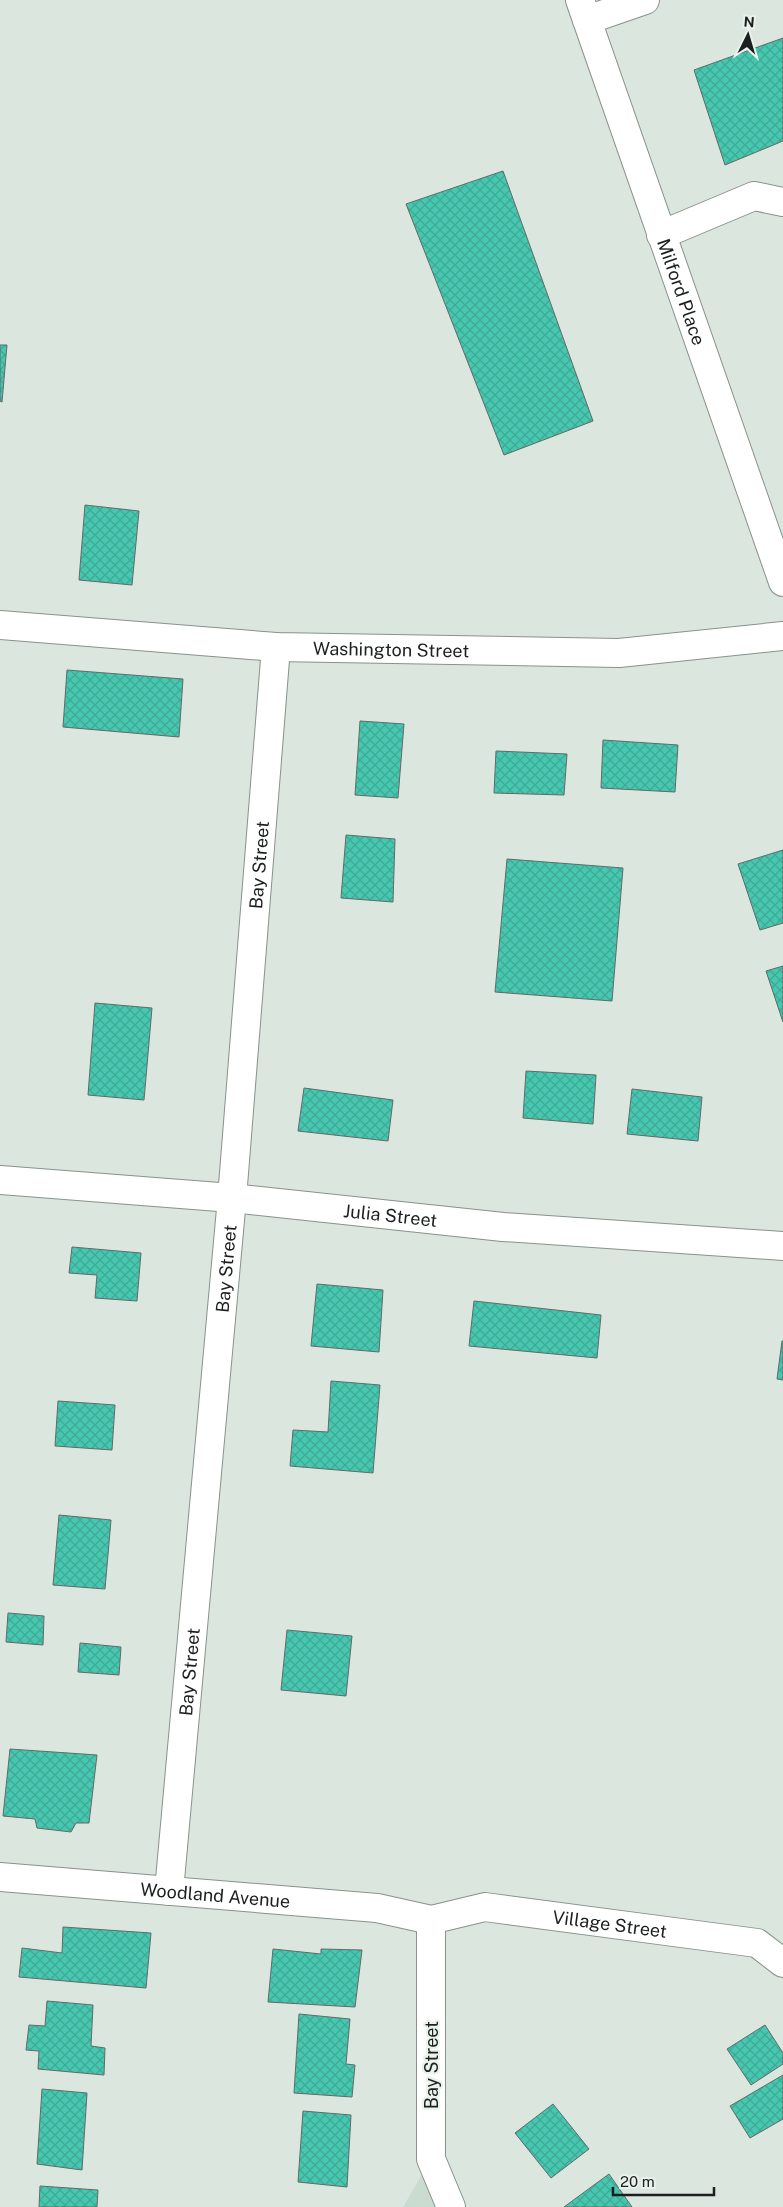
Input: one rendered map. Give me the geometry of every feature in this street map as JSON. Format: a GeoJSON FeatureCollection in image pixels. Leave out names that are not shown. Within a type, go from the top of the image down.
{"type":"FeatureCollection","features":[{"type":"Feature","properties":{"kind":"street"},"geometry":{"type":"LineString","coordinates":[[584,10],[645,0]]}},
{"type":"Feature","properties":{"kind":"street","name":"Milford Place"},"geometry":{"type":"LineString","coordinates":[[584,10],[783,582]]}},
{"type":"Feature","properties":{"kind":"street"},"geometry":{"type":"LineString","coordinates":[[661,235],[754,196],[783,202]]}},
{"type":"Feature","properties":{"kind":"street","name":"Washington Street"},"geometry":{"type":"LineString","coordinates":[[0,625],[276,647],[619,652],[783,636]]}},
{"type":"Feature","properties":{"kind":"street","name":"Bay Street"},"geometry":{"type":"LineString","coordinates":[[169,1891],[232,1198],[276,647]]}},
{"type":"Feature","properties":{"kind":"street","name":"Julia Street"},"geometry":{"type":"LineString","coordinates":[[0,1180],[232,1198],[503,1227],[783,1246]]}},
{"type":"Feature","properties":{"kind":"street","name":"Woodland Avenue"},"geometry":{"type":"LineString","coordinates":[[0,1878],[377,1908],[431,1920]]}},
{"type":"Feature","properties":{"kind":"street","name":"Village Street"},"geometry":{"type":"LineString","coordinates":[[431,1920],[485,1907],[757,1943],[783,1963]]}},
{"type":"Feature","properties":{"kind":"street","name":"Bay Street"},"geometry":{"type":"LineString","coordinates":[[431,1920],[431,2158],[451,2207]]}},
{"type":"Feature","properties":{"kind":"shaded area"},"geometry":{"type":"Polygon","coordinates":[[[431,2159],[451,2207],[403,2207],[431,2159]]]}},
{"type":"Feature","properties":{"kind":"building"},"geometry":{"type":"Polygon","coordinates":[[[783,38],[783,141],[725,165],[694,70],[783,38]]]}},
{"type":"Feature","properties":{"kind":"building"},"geometry":{"type":"Polygon","coordinates":[[[503,171],[593,421],[504,455],[406,204],[503,171]]]}},
{"type":"Feature","properties":{"kind":"building"},"geometry":{"type":"Polygon","coordinates":[[[0,345],[7,345],[2,402],[0,401],[0,345]]]}},
{"type":"Feature","properties":{"kind":"building"},"geometry":{"type":"Polygon","coordinates":[[[85,505],[139,511],[132,585],[79,580],[85,505]]]}},
{"type":"Feature","properties":{"kind":"building"},"geometry":{"type":"Polygon","coordinates":[[[67,670],[183,679],[179,737],[63,727],[67,670]]]}},
{"type":"Feature","properties":{"kind":"building"},"geometry":{"type":"Polygon","coordinates":[[[360,721],[404,724],[398,798],[355,795],[360,721]]]}},
{"type":"Feature","properties":{"kind":"building"},"geometry":{"type":"Polygon","coordinates":[[[603,740],[678,745],[675,792],[601,788],[603,740]]]}},
{"type":"Feature","properties":{"kind":"building"},"geometry":{"type":"Polygon","coordinates":[[[496,751],[567,754],[564,795],[494,793],[496,751]]]}},
{"type":"Feature","properties":{"kind":"building"},"geometry":{"type":"Polygon","coordinates":[[[346,835],[395,839],[393,902],[341,898],[346,835]]]}},
{"type":"Feature","properties":{"kind":"building"},"geometry":{"type":"Polygon","coordinates":[[[783,850],[783,923],[760,930],[738,864],[783,850]]]}},
{"type":"Feature","properties":{"kind":"building"},"geometry":{"type":"Polygon","coordinates":[[[507,859],[623,868],[612,1001],[495,992],[507,859]]]}},
{"type":"Feature","properties":{"kind":"building"},"geometry":{"type":"Polygon","coordinates":[[[783,966],[783,1022],[766,971],[783,966]]]}},
{"type":"Feature","properties":{"kind":"building"},"geometry":{"type":"Polygon","coordinates":[[[95,1003],[152,1008],[144,1100],[88,1095],[95,1003]]]}},
{"type":"Feature","properties":{"kind":"building"},"geometry":{"type":"Polygon","coordinates":[[[526,1071],[596,1075],[593,1124],[523,1118],[526,1071]]]}},
{"type":"Feature","properties":{"kind":"building"},"geometry":{"type":"Polygon","coordinates":[[[304,1088],[393,1100],[388,1141],[298,1131],[304,1088]]]}},
{"type":"Feature","properties":{"kind":"building"},"geometry":{"type":"Polygon","coordinates":[[[632,1089],[702,1097],[698,1141],[627,1134],[632,1089]]]}},
{"type":"Feature","properties":{"kind":"building"},"geometry":{"type":"Polygon","coordinates":[[[72,1247],[141,1253],[137,1301],[95,1298],[97,1275],[69,1273],[72,1247]]]}},
{"type":"Feature","properties":{"kind":"building"},"geometry":{"type":"Polygon","coordinates":[[[317,1284],[383,1290],[379,1352],[311,1346],[317,1284]]]}},
{"type":"Feature","properties":{"kind":"building"},"geometry":{"type":"Polygon","coordinates":[[[474,1301],[601,1315],[597,1358],[469,1346],[474,1301]]]}},
{"type":"Feature","properties":{"kind":"building"},"geometry":{"type":"Polygon","coordinates":[[[783,1341],[783,1380],[777,1379],[783,1341]]]}},
{"type":"Feature","properties":{"kind":"building"},"geometry":{"type":"Polygon","coordinates":[[[331,1381],[380,1385],[373,1473],[290,1466],[293,1430],[328,1432],[331,1381]]]}},
{"type":"Feature","properties":{"kind":"building"},"geometry":{"type":"Polygon","coordinates":[[[58,1401],[115,1405],[112,1450],[55,1446],[58,1401]]]}},
{"type":"Feature","properties":{"kind":"building"},"geometry":{"type":"Polygon","coordinates":[[[59,1515],[111,1520],[105,1589],[53,1585],[59,1515]]]}},
{"type":"Feature","properties":{"kind":"building"},"geometry":{"type":"Polygon","coordinates":[[[8,1613],[44,1616],[43,1645],[6,1642],[8,1613]]]}},
{"type":"Feature","properties":{"kind":"building"},"geometry":{"type":"Polygon","coordinates":[[[287,1630],[352,1636],[346,1696],[281,1690],[287,1630]]]}},
{"type":"Feature","properties":{"kind":"building"},"geometry":{"type":"Polygon","coordinates":[[[80,1643],[121,1647],[119,1675],[78,1672],[80,1643]]]}},
{"type":"Feature","properties":{"kind":"building"},"geometry":{"type":"Polygon","coordinates":[[[10,1749],[97,1755],[89,1823],[76,1823],[71,1832],[37,1828],[35,1819],[3,1816],[10,1749]]]}},
{"type":"Feature","properties":{"kind":"building"},"geometry":{"type":"Polygon","coordinates":[[[63,1927],[151,1933],[146,1988],[19,1977],[22,1948],[62,1953],[63,1927]]]}},
{"type":"Feature","properties":{"kind":"building"},"geometry":{"type":"Polygon","coordinates":[[[273,1949],[321,1954],[321,1949],[362,1950],[355,2007],[268,2002],[273,1949]]]}},
{"type":"Feature","properties":{"kind":"building"},"geometry":{"type":"Polygon","coordinates":[[[47,2001],[93,2005],[91,2046],[105,2048],[104,2075],[38,2069],[39,2051],[26,2050],[29,2025],[45,2026],[47,2001]]]}},
{"type":"Feature","properties":{"kind":"building"},"geometry":{"type":"Polygon","coordinates":[[[299,2014],[350,2019],[346,2064],[355,2065],[352,2097],[294,2093],[299,2014]]]}},
{"type":"Feature","properties":{"kind":"building"},"geometry":{"type":"Polygon","coordinates":[[[765,2025],[783,2053],[783,2064],[751,2085],[727,2049],[765,2025]]]}},
{"type":"Feature","properties":{"kind":"building"},"geometry":{"type":"Polygon","coordinates":[[[783,2075],[783,2119],[750,2138],[730,2106],[783,2075]]]}},
{"type":"Feature","properties":{"kind":"building"},"geometry":{"type":"Polygon","coordinates":[[[42,2089],[87,2093],[82,2170],[37,2164],[42,2089]]]}},
{"type":"Feature","properties":{"kind":"building"},"geometry":{"type":"Polygon","coordinates":[[[553,2104],[589,2149],[551,2178],[515,2133],[553,2104]]]}},
{"type":"Feature","properties":{"kind":"building"},"geometry":{"type":"Polygon","coordinates":[[[303,2111],[351,2115],[347,2187],[298,2182],[303,2111]]]}},
{"type":"Feature","properties":{"kind":"building"},"geometry":{"type":"Polygon","coordinates":[[[609,2174],[632,2207],[564,2207],[609,2174]]]}},
{"type":"Feature","properties":{"kind":"building"},"geometry":{"type":"Polygon","coordinates":[[[40,2186],[98,2190],[97,2207],[39,2207],[40,2186]]]}}]}
